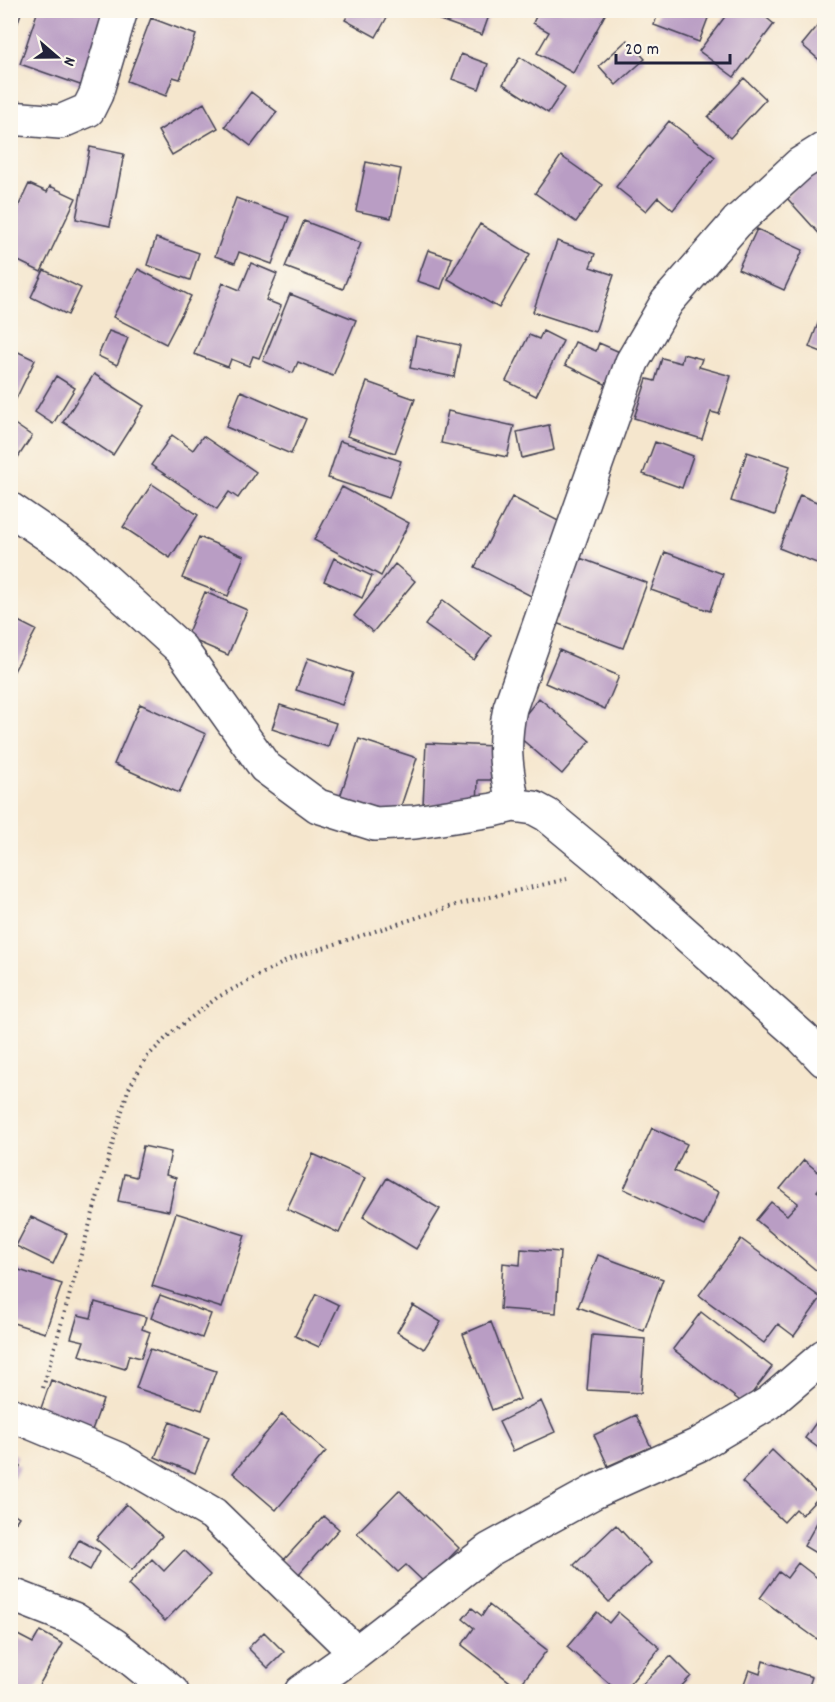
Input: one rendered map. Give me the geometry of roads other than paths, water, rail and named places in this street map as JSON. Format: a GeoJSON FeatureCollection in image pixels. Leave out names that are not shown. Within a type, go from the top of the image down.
{"type":"FeatureCollection","features":[{"type":"Feature","properties":{"kind":"street"},"geometry":{"type":"LineString","coordinates":[[10,118],[60,122],[88,110],[96,94],[121,10]]}},
{"type":"Feature","properties":{"kind":"street"},"geometry":{"type":"LineString","coordinates":[[513,805],[505,760],[505,733],[510,708],[632,362],[667,302],[737,222],[800,164],[825,149]]}},
{"type":"Feature","properties":{"kind":"street"},"geometry":{"type":"LineString","coordinates":[[10,509],[80,557],[182,649],[265,767],[318,806],[375,824],[415,822],[513,805],[534,808],[611,868],[825,1060]]}},
{"type":"Feature","properties":{"kind":"street"},"geometry":{"type":"LineString","coordinates":[[301,1692],[356,1653],[489,1550],[594,1492],[698,1445],[769,1402],[825,1356]]}},
{"type":"Feature","properties":{"kind":"street"},"geometry":{"type":"LineString","coordinates":[[22,1419],[118,1458],[213,1514],[356,1653]]}},
{"type":"Feature","properties":{"kind":"street"},"geometry":{"type":"LineString","coordinates":[[10,1594],[74,1619],[114,1645],[172,1692]]}}]}
